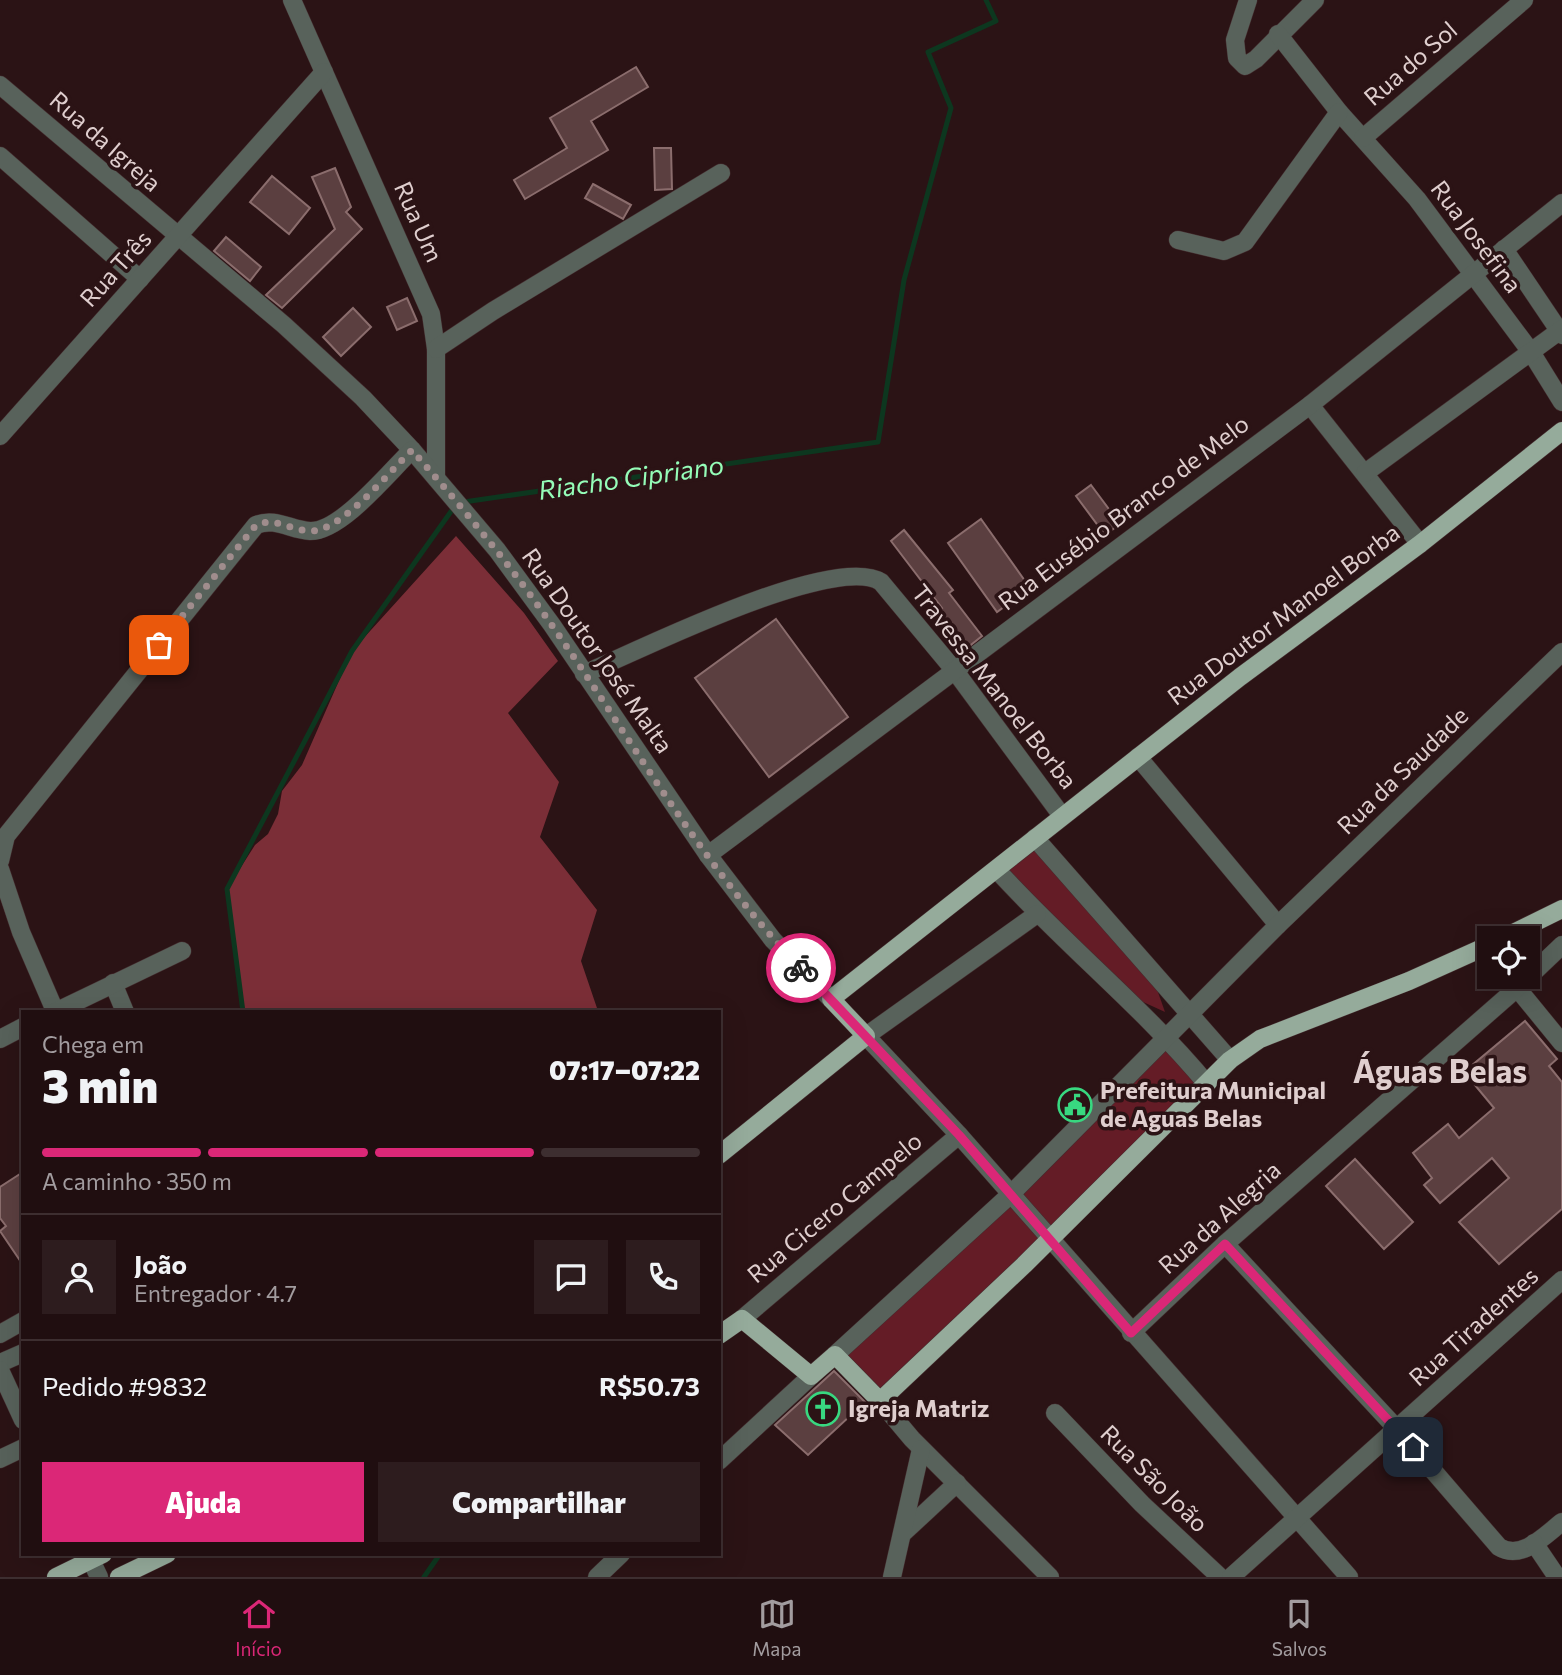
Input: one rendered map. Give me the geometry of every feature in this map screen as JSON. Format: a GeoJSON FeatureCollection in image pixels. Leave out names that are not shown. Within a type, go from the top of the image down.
{"type":"FeatureCollection","features":[{"type":"Feature","properties":{"kind":"main road","name":"Rua Doutor Manoel Borba"},"geometry":{"type":"LineString","coordinates":[[831,999],[1240,677],[1420,544],[1562,431]]}},
{"type":"Feature","properties":{"kind":"main road"},"geometry":{"type":"LineString","coordinates":[[1527,926],[1562,909]]}},
{"type":"Feature","properties":{"kind":"main road"},"geometry":{"type":"LineString","coordinates":[[721,1334],[742,1319],[811,1376],[835,1355],[880,1401],[1230,1060],[1260,1039],[1409,981],[1477,950]]}},
{"type":"Feature","properties":{"kind":"main road"},"geometry":{"type":"LineString","coordinates":[[721,1153],[866,1036],[831,999]]}},
{"type":"Feature","properties":{"kind":"main road"},"geometry":{"type":"LineString","coordinates":[[56,1577],[94,1556]]}},
{"type":"Feature","properties":{"kind":"main road"},"geometry":{"type":"LineString","coordinates":[[119,1577],[163,1556]]}},
{"type":"Feature","properties":{"kind":"street","name":"Rua Um"},"geometry":{"type":"LineString","coordinates":[[292,0],[431,314],[436,349],[436,478]]}},
{"type":"Feature","properties":{"kind":"street"},"geometry":{"type":"LineString","coordinates":[[1248,0],[1235,40],[1239,61],[1248,65],[1315,0]]}},
{"type":"Feature","properties":{"kind":"street","name":"Rua do Sol"},"geometry":{"type":"LineString","coordinates":[[1363,138],[1524,0]]}},
{"type":"Feature","properties":{"kind":"street","name":"Rua Josefina"},"geometry":{"type":"LineString","coordinates":[[1279,34],[1339,112],[1403,181],[1474,272],[1531,352],[1562,402]]}},
{"type":"Feature","properties":{"kind":"street","name":"Rua Três"},"geometry":{"type":"LineString","coordinates":[[0,436],[324,72]]}},
{"type":"Feature","properties":{"kind":"street","name":"Rua da Igreja"},"geometry":{"type":"LineString","coordinates":[[0,85],[178,237]]}},
{"type":"Feature","properties":{"kind":"street"},"geometry":{"type":"LineString","coordinates":[[1178,240],[1224,251],[1245,242],[1339,112]]}},
{"type":"Feature","properties":{"kind":"street"},"geometry":{"type":"LineString","coordinates":[[0,156],[140,279]]}},
{"type":"Feature","properties":{"kind":"street"},"geometry":{"type":"LineString","coordinates":[[436,349],[493,310],[721,173]]}},
{"type":"Feature","properties":{"kind":"street","name":"Rua Eusébio Branco de Melo"},"geometry":{"type":"LineString","coordinates":[[708,855],[1310,405],[1562,202]]}},
{"type":"Feature","properties":{"kind":"street","name":"Rua Doutor José Malta"},"geometry":{"type":"LineString","coordinates":[[178,237],[313,352],[412,450],[436,478],[497,550],[708,855],[773,940],[831,999]]}},
{"type":"Feature","properties":{"kind":"street","name":"Rua Josefina"},"geometry":{"type":"LineString","coordinates":[[1504,249],[1561,331]]}},
{"type":"Feature","properties":{"kind":"street"},"geometry":{"type":"LineString","coordinates":[[1365,473],[1561,331]]}},
{"type":"Feature","properties":{"kind":"street"},"geometry":{"type":"LineString","coordinates":[[1310,405],[1420,544]]}},
{"type":"Feature","properties":{"kind":"street"},"geometry":{"type":"LineString","coordinates":[[0,862],[6,836],[256,525],[272,522],[308,531],[333,525],[412,450]]}},
{"type":"Feature","properties":{"kind":"street","name":"Travessa Manoel Borba"},"geometry":{"type":"LineString","coordinates":[[584,674],[764,597],[801,585],[859,574],[875,578],[955,671],[1062,816]]}},
{"type":"Feature","properties":{"kind":"street","name":"Rua da Saudade"},"geometry":{"type":"LineString","coordinates":[[835,1355],[1011,1194],[1278,925],[1562,652]]}},
{"type":"Feature","properties":{"kind":"street"},"geometry":{"type":"LineString","coordinates":[[1138,757],[1278,925]]}},
{"type":"Feature","properties":{"kind":"street"},"geometry":{"type":"LineString","coordinates":[[1035,838],[1230,1060]]}},
{"type":"Feature","properties":{"kind":"street"},"geometry":{"type":"LineString","coordinates":[[0,869],[21,932],[55,1010]]}},
{"type":"Feature","properties":{"kind":"street"},"geometry":{"type":"LineString","coordinates":[[997,870],[1037,914],[1168,1037],[1207,1084]]}},
{"type":"Feature","properties":{"kind":"street"},"geometry":{"type":"LineString","coordinates":[[1037,914],[866,1036],[959,1135],[1349,1577]]}},
{"type":"Feature","properties":{"kind":"street","name":"Rua da Alegria"},"geometry":{"type":"LineString","coordinates":[[1540,966],[1562,945]]}},
{"type":"Feature","properties":{"kind":"street"},"geometry":{"type":"LineString","coordinates":[[57,1010],[182,950]]}},
{"type":"Feature","properties":{"kind":"street"},"geometry":{"type":"LineString","coordinates":[[113,983],[124,1010]]}},
{"type":"Feature","properties":{"kind":"street","name":"Rua da Alegria"},"geometry":{"type":"LineString","coordinates":[[1131,1333],[1225,1244],[1516,989]]}},
{"type":"Feature","properties":{"kind":"street"},"geometry":{"type":"LineString","coordinates":[[1518,989],[1562,1043]]}},
{"type":"Feature","properties":{"kind":"street"},"geometry":{"type":"LineString","coordinates":[[0,1039],[21,1028]]}},
{"type":"Feature","properties":{"kind":"street","name":"Rua Cicero Campelo"},"geometry":{"type":"LineString","coordinates":[[742,1319],[959,1135]]}},
{"type":"Feature","properties":{"kind":"street"},"geometry":{"type":"LineString","coordinates":[[1225,1244],[1398,1430],[1499,1547],[1513,1552],[1534,1544],[1562,1522]]}},
{"type":"Feature","properties":{"kind":"street","name":"Rua Tiradentes"},"geometry":{"type":"LineString","coordinates":[[1231,1577],[1398,1430],[1562,1280]]}},
{"type":"Feature","properties":{"kind":"street"},"geometry":{"type":"LineString","coordinates":[[0,1334],[21,1322]]}},
{"type":"Feature","properties":{"kind":"street"},"geometry":{"type":"LineString","coordinates":[[0,1363],[21,1354]]}},
{"type":"Feature","properties":{"kind":"street"},"geometry":{"type":"LineString","coordinates":[[0,1370],[21,1416]]}},
{"type":"Feature","properties":{"kind":"street"},"geometry":{"type":"LineString","coordinates":[[721,1459],[811,1376]]}},
{"type":"Feature","properties":{"kind":"street"},"geometry":{"type":"LineString","coordinates":[[880,1401],[921,1448],[1050,1577]]}},
{"type":"Feature","properties":{"kind":"street","name":"Rua São João"},"geometry":{"type":"LineString","coordinates":[[1055,1413],[1142,1504],[1220,1577]]}},
{"type":"Feature","properties":{"kind":"street"},"geometry":{"type":"LineString","coordinates":[[892,1577],[921,1448]]}},
{"type":"Feature","properties":{"kind":"street"},"geometry":{"type":"LineString","coordinates":[[0,1459],[21,1449]]}},
{"type":"Feature","properties":{"kind":"street"},"geometry":{"type":"LineString","coordinates":[[901,1534],[957,1483]]}},
{"type":"Feature","properties":{"kind":"street"},"geometry":{"type":"LineString","coordinates":[[1534,1544],[1557,1577]]}},
{"type":"Feature","properties":{"kind":"street"},"geometry":{"type":"LineString","coordinates":[[94,1556],[99,1577]]}},
{"type":"Feature","properties":{"kind":"street"},"geometry":{"type":"LineString","coordinates":[[597,1577],[619,1556]]}},
{"type":"Feature","properties":{"kind":"shaded area"},"geometry":{"type":"Polygon","coordinates":[[[456,536],[524,613],[558,661],[508,713],[559,782],[540,837],[597,910],[581,961],[598,1010],[243,1010],[227,889],[255,845],[268,834],[278,814],[282,791],[302,765],[352,651],[456,536]]]}},
{"type":"Feature","properties":{"kind":"shaded area"},"geometry":{"type":"Polygon","coordinates":[[[1036,847],[1153,978],[1165,1012],[1130,996],[1005,871],[1036,847]]]}},
{"type":"Feature","properties":{"kind":"shaded area"},"geometry":{"type":"Polygon","coordinates":[[[1167,1043],[1200,1082],[1049,1236],[1017,1194],[1167,1043]]]}},
{"type":"Feature","properties":{"kind":"shaded area"},"geometry":{"type":"Polygon","coordinates":[[[1011,1201],[1043,1238],[880,1395],[841,1356],[1011,1201]]]}},
{"type":"Feature","properties":{"kind":"building"},"geometry":{"type":"Polygon","coordinates":[[[636,67],[648,87],[591,121],[608,150],[525,199],[514,180],[567,148],[550,118],[636,67]]]}},
{"type":"Feature","properties":{"kind":"building"},"geometry":{"type":"Polygon","coordinates":[[[654,148],[671,148],[672,189],[655,190],[654,148]]]}},
{"type":"Feature","properties":{"kind":"building"},"geometry":{"type":"Polygon","coordinates":[[[335,168],[351,207],[346,212],[362,229],[282,308],[266,295],[335,229],[312,177],[335,168]]]}},
{"type":"Feature","properties":{"kind":"building"},"geometry":{"type":"Polygon","coordinates":[[[272,176],[310,208],[289,234],[250,202],[272,176]]]}},
{"type":"Feature","properties":{"kind":"building"},"geometry":{"type":"Polygon","coordinates":[[[593,184],[631,205],[623,219],[585,198],[593,184]]]}},
{"type":"Feature","properties":{"kind":"building"},"geometry":{"type":"Polygon","coordinates":[[[226,237],[261,267],[250,281],[214,251],[226,237]]]}},
{"type":"Feature","properties":{"kind":"building"},"geometry":{"type":"Polygon","coordinates":[[[407,298],[417,321],[397,330],[387,307],[407,298]]]}},
{"type":"Feature","properties":{"kind":"building"},"geometry":{"type":"Polygon","coordinates":[[[353,308],[371,327],[341,356],[323,337],[353,308]]]}},
{"type":"Feature","properties":{"kind":"building"},"geometry":{"type":"Polygon","coordinates":[[[1091,485],[1120,524],[1105,535],[1076,496],[1091,485]]]}},
{"type":"Feature","properties":{"kind":"building"},"geometry":{"type":"Polygon","coordinates":[[[981,519],[1030,588],[997,612],[948,543],[981,519]]]}},
{"type":"Feature","properties":{"kind":"building"},"geometry":{"type":"Polygon","coordinates":[[[904,530],[953,590],[949,593],[982,636],[967,648],[939,610],[942,608],[891,541],[904,530]]]}},
{"type":"Feature","properties":{"kind":"building"},"geometry":{"type":"Polygon","coordinates":[[[776,619],[848,717],[769,777],[695,678],[776,619]]]}},
{"type":"Feature","properties":{"kind":"building"},"geometry":{"type":"Polygon","coordinates":[[[1525,1021],[1557,1059],[1549,1066],[1562,1082],[1562,1209],[1499,1264],[1459,1222],[1509,1178],[1492,1158],[1440,1203],[1424,1185],[1432,1178],[1413,1153],[1448,1124],[1459,1138],[1494,1108],[1464,1072],[1525,1021]]]}},
{"type":"Feature","properties":{"kind":"building"},"geometry":{"type":"Polygon","coordinates":[[[1355,1159],[1413,1222],[1384,1249],[1326,1186],[1355,1159]]]}},
{"type":"Feature","properties":{"kind":"building"},"geometry":{"type":"Polygon","coordinates":[[[21,1173],[21,1262],[0,1231],[6,1226],[0,1218],[0,1187],[21,1173]]]}},
{"type":"Feature","properties":{"kind":"building","name":"Igreja Matriz"},"geometry":{"type":"Polygon","coordinates":[[[834,1371],[865,1402],[808,1455],[775,1425],[834,1371]]]}},
{"type":"Feature","properties":{"kind":"waterway","name":"Riacho Cipriano"},"geometry":{"type":"LineString","coordinates":[[243,1010],[227,889],[352,651],[457,503],[878,442],[904,280],[951,108],[928,52],[996,21],[986,0]]}},
{"type":"Feature","properties":{"kind":"waterway","name":"Riacho Cipriano"},"geometry":{"type":"LineString","coordinates":[[424,1577],[439,1556]]}},
{"type":"Feature","properties":{"kind":"way so far"},"geometry":{"type":"LineString","coordinates":[[159,645],[256,525],[265,521],[308,531],[333,525],[412,450],[497,550],[552,625],[708,855],[773,940],[801,968]]}},
{"type":"Feature","properties":{"kind":"place","name":"Prefeitura Municipal de Aguas Belas"},"geometry":{"type":"Point","coordinates":[1075,1105]}},
{"type":"Feature","properties":{"kind":"place","name":"Igreja Matriz"},"geometry":{"type":"Point","coordinates":[823,1409]}},
{"type":"Feature","properties":{"kind":"district","name":"Águas Belas"},"geometry":{"type":"Point","coordinates":[1440,1072]}},
{"type":"Feature","properties":{"kind":"route"},"geometry":{"type":"LineString","coordinates":[[801,968],[959,1135],[1131,1333],[1225,1244],[1413,1447]]}}]}
